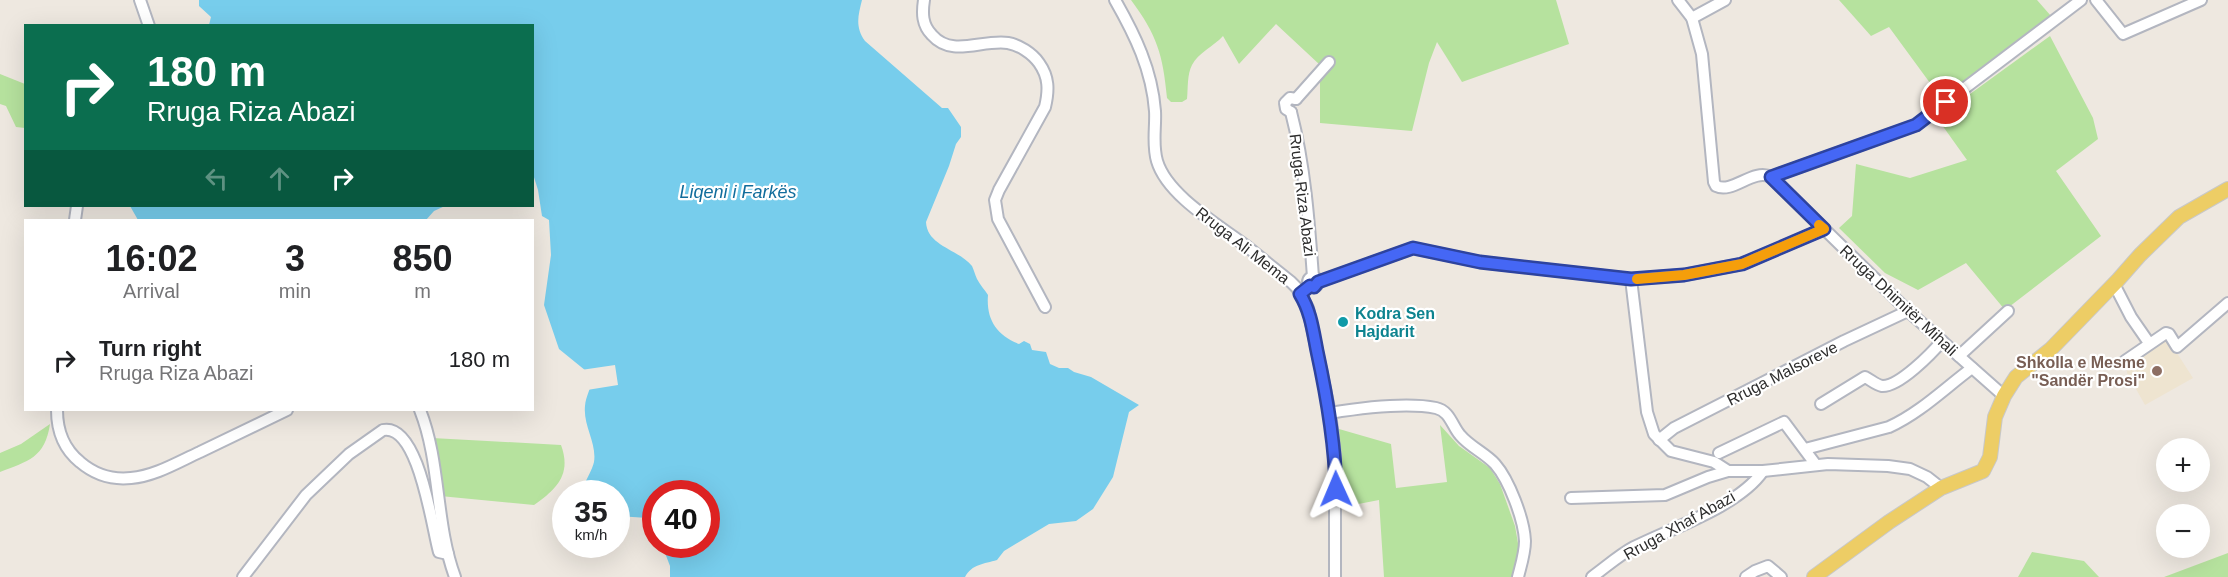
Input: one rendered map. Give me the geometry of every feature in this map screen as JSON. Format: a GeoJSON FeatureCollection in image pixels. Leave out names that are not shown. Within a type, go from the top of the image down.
{"type":"FeatureCollection","features":[{"type":"Feature","properties":{"kind":"main road"},"geometry":{"type":"LineString","coordinates":[[1814,577],[1928,501],[1941,488],[1983,471],[1990,457],[1995,417],[2016,377],[2051,349],[2179,217],[2228,189]]}},
{"type":"Feature","properties":{"kind":"street"},"geometry":{"type":"LineString","coordinates":[[140,0],[148,24]]}},
{"type":"Feature","properties":{"kind":"street"},"geometry":{"type":"LineString","coordinates":[[924,0],[923,19],[926,28],[945,45],[959,47],[1007,43],[1027,52],[1044,70],[1048,93],[1046,107],[999,190],[995,210],[1045,307]]}},
{"type":"Feature","properties":{"kind":"street","name":"Rruga Ali Mema"},"geometry":{"type":"LineString","coordinates":[[1115,0],[1145,60],[1155,110],[1154,144],[1157,161],[1164,174],[1183,198],[1291,282],[1300,294],[1312,324],[1330,413],[1335,455],[1335,577]]}},
{"type":"Feature","properties":{"kind":"street"},"geometry":{"type":"LineString","coordinates":[[1678,0],[1692,18],[1697,33],[1704,75],[1714,184],[1721,188],[1761,175],[1771,177],[1916,125],[2081,0]]}},
{"type":"Feature","properties":{"kind":"street"},"geometry":{"type":"LineString","coordinates":[[1692,18],[1725,0]]}},
{"type":"Feature","properties":{"kind":"street"},"geometry":{"type":"LineString","coordinates":[[2096,0],[2123,34],[2183,3],[2201,0]]}},
{"type":"Feature","properties":{"kind":"street","name":"Rruga Riza Abazi"},"geometry":{"type":"LineString","coordinates":[[1314,282],[1308,209],[1298,139],[1291,112],[1286,109],[1285,102],[1290,98],[1296,99],[1329,62]]}},
{"type":"Feature","properties":{"kind":"street","name":"Rruga Dhimitër Mihali"},"geometry":{"type":"LineString","coordinates":[[1771,177],[1908,311],[2004,396]]}},
{"type":"Feature","properties":{"kind":"street","name":"Rruga Riza Abazi"},"geometry":{"type":"LineString","coordinates":[[1300,294],[1314,282],[1413,248],[1480,262],[1631,279],[1684,275],[1742,264],[1824,229]]}},
{"type":"Feature","properties":{"kind":"street"},"geometry":{"type":"LineString","coordinates":[[1631,279],[1647,412],[1651,428],[1659,441],[1671,451],[1714,462],[1728,471]]}},
{"type":"Feature","properties":{"kind":"street"},"geometry":{"type":"LineString","coordinates":[[2114,284],[2131,317],[2149,343]]}},
{"type":"Feature","properties":{"kind":"street"},"geometry":{"type":"LineString","coordinates":[[2125,361],[2166,333],[2177,347],[2228,303]]}},
{"type":"Feature","properties":{"kind":"street","name":"Rruga Malsoreve"},"geometry":{"type":"LineString","coordinates":[[1659,441],[1674,428],[1908,311]]}},
{"type":"Feature","properties":{"kind":"street"},"geometry":{"type":"LineString","coordinates":[[1959,356],[2008,311]]}},
{"type":"Feature","properties":{"kind":"street"},"geometry":{"type":"LineString","coordinates":[[1821,404],[1865,377],[1881,386],[1888,385],[1922,362],[1942,341]]}},
{"type":"Feature","properties":{"kind":"street"},"geometry":{"type":"LineString","coordinates":[[1805,449],[1889,427],[1900,422],[1912,416],[1972,368]]}},
{"type":"Feature","properties":{"kind":"street"},"geometry":{"type":"LineString","coordinates":[[1330,413],[1362,408],[1402,407],[1435,408],[1448,415],[1460,435],[1485,454],[1505,478],[1524,532],[1524,549],[1518,577]]}},
{"type":"Feature","properties":{"kind":"street"},"geometry":{"type":"LineString","coordinates":[[57,411],[58,427],[62,438],[75,458],[97,474],[120,478],[146,476],[284,411]]}},
{"type":"Feature","properties":{"kind":"street"},"geometry":{"type":"LineString","coordinates":[[420,411],[431,447],[448,554],[455,577]]}},
{"type":"Feature","properties":{"kind":"street"},"geometry":{"type":"LineString","coordinates":[[1719,453],[1784,422],[1816,465]]}},
{"type":"Feature","properties":{"kind":"street"},"geometry":{"type":"LineString","coordinates":[[243,577],[306,495],[349,454],[387,429],[397,433],[407,443],[421,475],[439,552],[448,554]]}},
{"type":"Feature","properties":{"kind":"street"},"geometry":{"type":"LineString","coordinates":[[1571,498],[1665,495],[1728,471],[1763,471],[1856,463],[1910,470],[1927,477],[1941,488]]}},
{"type":"Feature","properties":{"kind":"street","name":"Rruga Xhaf Abazi"},"geometry":{"type":"LineString","coordinates":[[1593,577],[1632,548],[1723,505],[1763,471]]}},
{"type":"Feature","properties":{"kind":"street"},"geometry":{"type":"LineString","coordinates":[[1746,577],[1768,566],[1781,577]]}},
{"type":"Feature","properties":{"kind":"shaded area","name":"Shkolla e Mesme \"Sandër Prosi\""},"geometry":{"type":"Polygon","coordinates":[[[2166,336],[2193,378],[2145,405],[2127,373],[2127,362],[2166,336]]]}},
{"type":"Feature","properties":{"kind":"green space"},"geometry":{"type":"Polygon","coordinates":[[[1131,0],[1556,0],[1569,44],[1462,82],[1437,42],[1429,63],[1412,131],[1320,123],[1320,65],[1276,24],[1239,64],[1223,36],[1192,65],[1188,77],[1187,99],[1182,102],[1171,102],[1167,98],[1161,57],[1153,35],[1131,0]]]}},
{"type":"Feature","properties":{"kind":"green space"},"geometry":{"type":"Polygon","coordinates":[[[1839,0],[2037,0],[2051,16],[1941,98],[1889,27],[1871,36],[1839,0]]]}},
{"type":"Feature","properties":{"kind":"green space"},"geometry":{"type":"Polygon","coordinates":[[[2050,36],[2093,118],[2098,139],[2056,171],[2101,236],[2005,310],[1966,263],[1918,290],[1885,273],[1839,228],[1852,216],[1856,164],[1910,178],[1967,160],[1937,118],[2050,36]]]}},
{"type":"Feature","properties":{"kind":"green space"},"geometry":{"type":"Polygon","coordinates":[[[0,74],[24,84],[24,128],[16,127],[6,106],[0,104],[0,74]]]}},
{"type":"Feature","properties":{"kind":"green space"},"geometry":{"type":"Polygon","coordinates":[[[50,424],[44,444],[34,457],[0,472],[0,453],[21,444],[50,424]]]}},
{"type":"Feature","properties":{"kind":"green space"},"geometry":{"type":"Polygon","coordinates":[[[1440,425],[1459,446],[1490,468],[1500,484],[1515,526],[1519,549],[1512,577],[1384,577],[1379,500],[1343,507],[1339,429],[1391,444],[1396,488],[1447,482],[1440,425]]]}},
{"type":"Feature","properties":{"kind":"green space"},"geometry":{"type":"Polygon","coordinates":[[[432,438],[561,445],[565,465],[560,480],[552,480],[552,490],[534,505],[440,496],[432,438]]]}},
{"type":"Feature","properties":{"kind":"green space"},"geometry":{"type":"Polygon","coordinates":[[[2032,552],[2084,561],[2099,577],[2018,577],[2032,552]]]}},
{"type":"Feature","properties":{"kind":"green space"},"geometry":{"type":"Polygon","coordinates":[[[2228,553],[2228,577],[2164,577],[2228,553]]]}},
{"type":"Feature","properties":{"kind":"water","name":"Liqeni i Farkës"},"geometry":{"type":"Polygon","coordinates":[[[199,0],[862,0],[859,26],[865,41],[942,108],[948,108],[961,127],[961,137],[956,144],[926,222],[932,237],[972,266],[978,281],[988,295],[991,319],[1004,336],[1019,344],[1024,341],[1030,344],[1032,350],[1046,352],[1050,364],[1091,377],[1139,405],[1129,412],[1113,477],[1093,509],[1076,521],[1049,524],[1004,551],[997,560],[975,567],[965,577],[670,577],[667,558],[720,558],[720,480],[642,480],[642,518],[630,517],[630,480],[587,480],[594,462],[594,448],[585,413],[591,375],[559,349],[544,305],[551,255],[549,220],[542,216],[534,177],[534,24],[209,24],[211,17],[199,6],[199,0]]]}},
{"type":"Feature","properties":{"kind":"water"},"geometry":{"type":"Polygon","coordinates":[[[131,207],[443,207],[434,211],[427,219],[137,219],[131,207]]]}},
{"type":"Feature","properties":{"kind":"pier"},"geometry":{"type":"Polygon","coordinates":[[[615,365],[618,385],[587,390],[588,376],[581,370],[615,365]]]}},
{"type":"Feature","properties":{"kind":"slow traffic"},"geometry":{"type":"LineString","coordinates":[[1637,279],[1684,275],[1742,264],[1824,229],[1819,225]]}},
{"type":"Feature","properties":{"kind":"place","name":"Kodra Sen Hajdarit"},"geometry":{"type":"Point","coordinates":[1343,322]}},
{"type":"Feature","properties":{"kind":"place","name":"Shkolla e Mesme \"Sandër Prosi\""},"geometry":{"type":"Point","coordinates":[2157,371]}},
{"type":"Feature","properties":{"kind":"route"},"geometry":{"type":"LineString","coordinates":[[1336,489],[1330,413],[1308,308],[1300,294],[1310,286],[1314,287],[1318,285],[1318,282],[1413,248],[1480,262],[1631,279],[1684,275],[1742,264],[1824,229],[1771,177],[1916,125],[1946,102]]}}]}
